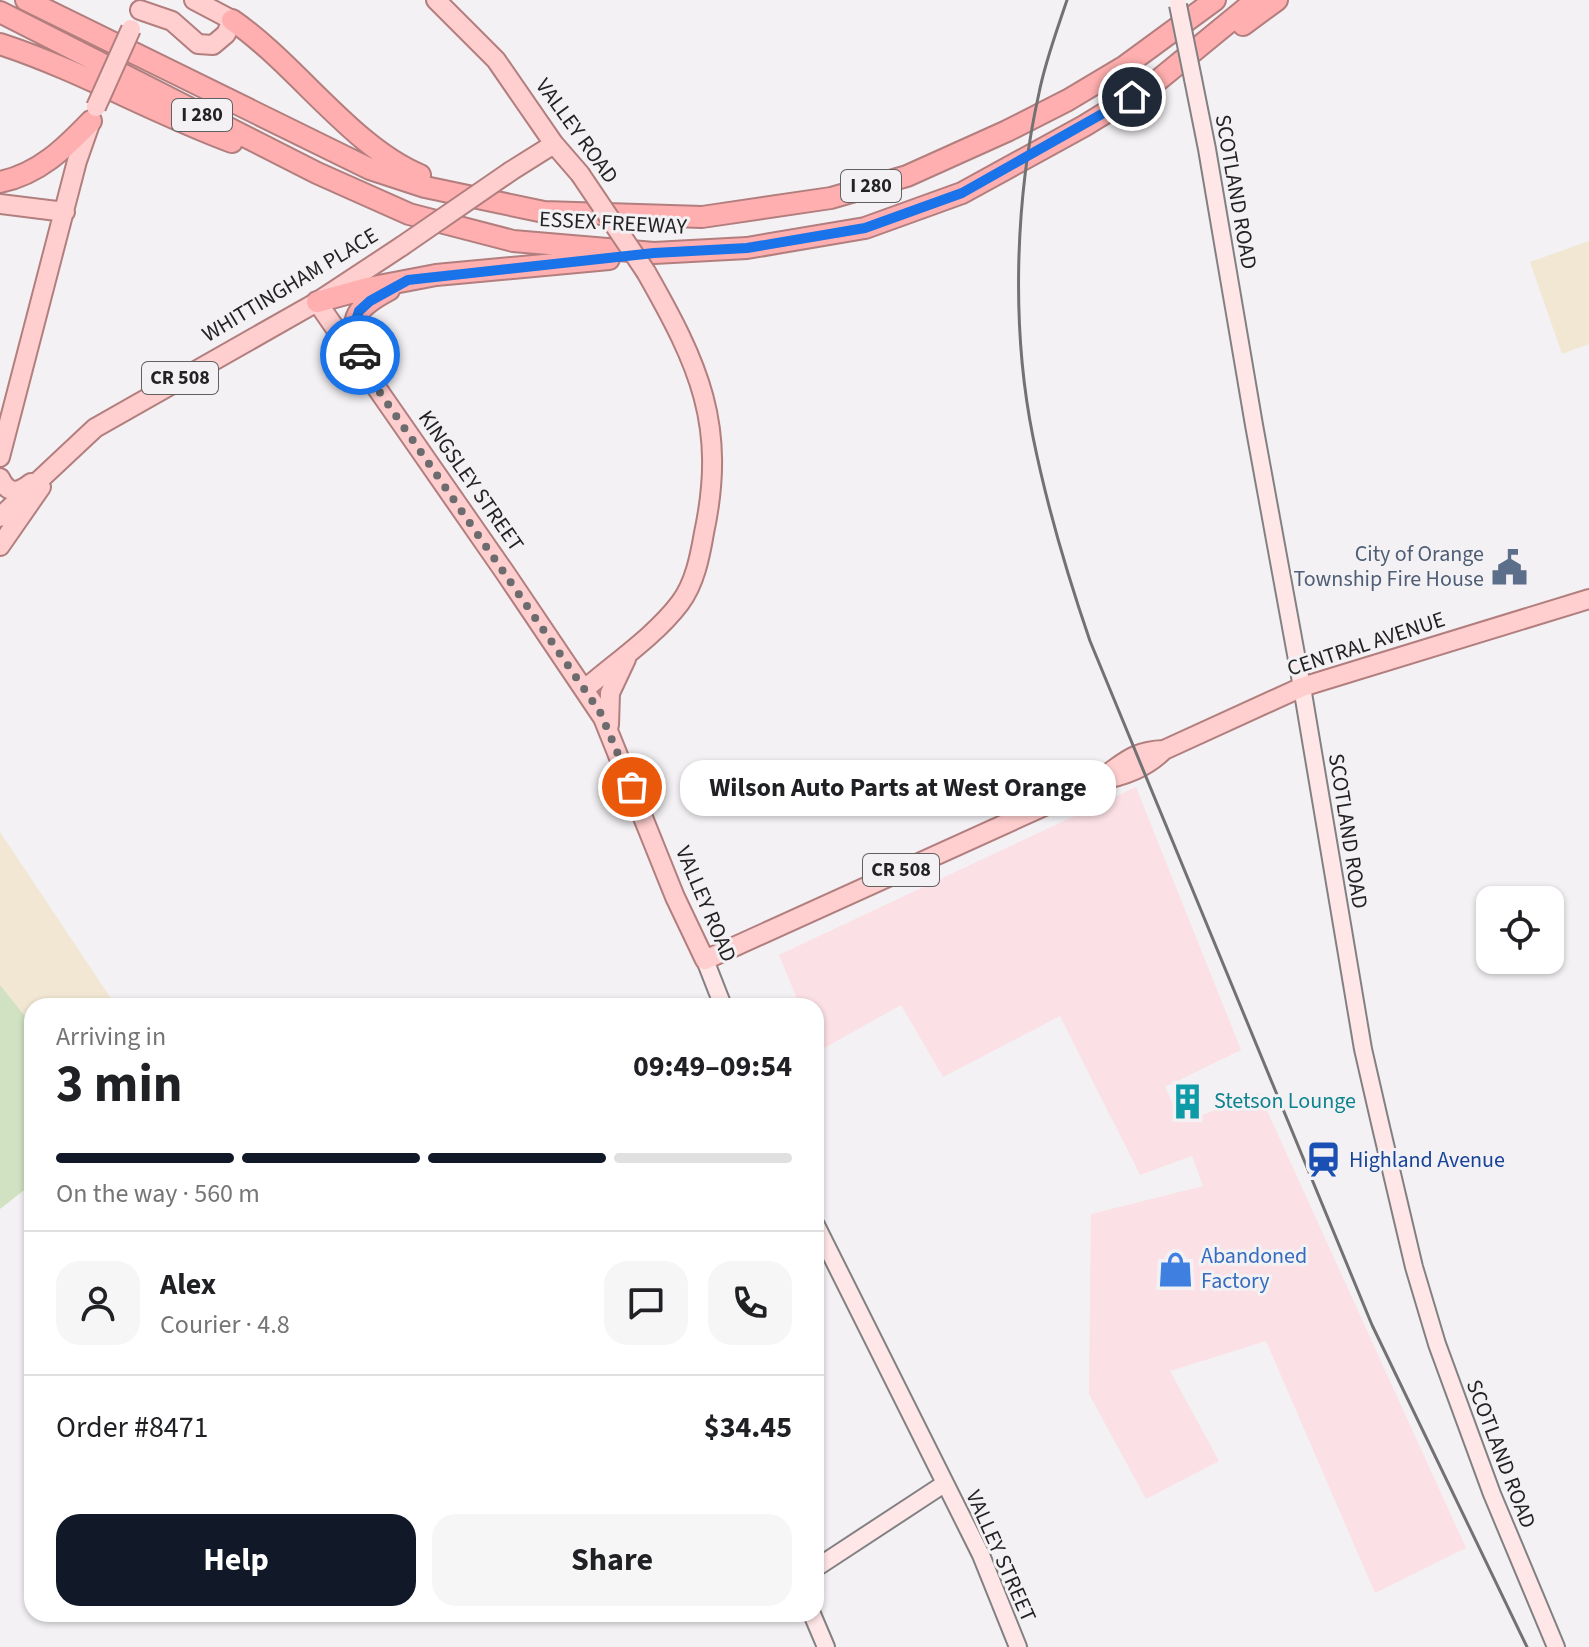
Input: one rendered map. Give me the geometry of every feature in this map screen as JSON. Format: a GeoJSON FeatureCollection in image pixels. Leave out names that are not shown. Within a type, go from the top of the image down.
{"type":"FeatureCollection","features":[{"type":"Feature","properties":{"kind":"highway","name":"ESSEX FREEWAY"},"geometry":{"type":"LineString","coordinates":[[26,0],[370,169],[425,187],[544,212],[702,217],[831,198],[907,176],[1068,100],[1125,66],[1215,0]]}},
{"type":"Feature","properties":{"kind":"highway","name":"ESSEX FREEWAY"},"geometry":{"type":"LineString","coordinates":[[0,12],[317,173],[409,214],[513,241],[650,263],[865,228],[962,193],[1084,126],[1156,82],[1256,0]]}},
{"type":"Feature","properties":{"kind":"highway"},"geometry":{"type":"LineString","coordinates":[[1156,82],[1277,0]]}},
{"type":"Feature","properties":{"kind":"highway"},"geometry":{"type":"LineString","coordinates":[[232,20],[277,54],[325,103],[407,170],[483,200]]}},
{"type":"Feature","properties":{"kind":"highway"},"geometry":{"type":"LineString","coordinates":[[0,44],[61,66],[178,123],[317,173]]}},
{"type":"Feature","properties":{"kind":"highway"},"geometry":{"type":"LineString","coordinates":[[0,182],[33,170],[58,155],[94,114]]}},
{"type":"Feature","properties":{"kind":"highway"},"geometry":{"type":"LineString","coordinates":[[317,302],[408,280],[650,263]]}},
{"type":"Feature","properties":{"kind":"highway"},"geometry":{"type":"LineString","coordinates":[[363,368],[354,326],[359,311],[370,301],[408,280]]}},
{"type":"Feature","properties":{"kind":"main road"},"geometry":{"type":"LineString","coordinates":[[0,457],[94,114],[142,5],[172,21],[198,44],[213,45],[226,34],[232,20],[194,0]]}},
{"type":"Feature","properties":{"kind":"main road","name":"VALLEY ROAD"},"geometry":{"type":"LineString","coordinates":[[436,0],[496,60],[554,144],[650,263],[696,371],[712,433],[714,468],[706,527],[689,587],[678,605],[585,689],[609,732],[678,904],[720,998]]}},
{"type":"Feature","properties":{"kind":"main road","name":"SCOTLAND ROAD"},"geometry":{"type":"LineString","coordinates":[[1178,3],[1207,149],[1363,1049],[1414,1267],[1458,1406],[1535,1602],[1556,1647]]}},
{"type":"Feature","properties":{"kind":"main road","name":"WHITTINGHAM PLACE"},"geometry":{"type":"LineString","coordinates":[[0,517],[73,446],[110,418],[317,302],[554,144]]}},
{"type":"Feature","properties":{"kind":"main road"},"geometry":{"type":"LineString","coordinates":[[0,204],[65,212]]}},
{"type":"Feature","properties":{"kind":"main road","name":"KINGSLEY STREET"},"geometry":{"type":"LineString","coordinates":[[317,302],[585,689]]}},
{"type":"Feature","properties":{"kind":"main road"},"geometry":{"type":"LineString","coordinates":[[0,478],[5,488],[17,492],[53,468]]}},
{"type":"Feature","properties":{"kind":"main road","name":"WHITTINGHAM PLACE"},"geometry":{"type":"LineString","coordinates":[[0,546],[53,468]]}},
{"type":"Feature","properties":{"kind":"main road","name":"CENTRAL AVENUE"},"geometry":{"type":"LineString","coordinates":[[705,960],[1097,781],[1117,765],[1147,751],[1164,750],[1302,687],[1589,599]]}},
{"type":"Feature","properties":{"kind":"main road","name":"VALLEY ROAD"},"geometry":{"type":"LineString","coordinates":[[609,732],[610,693],[630,651]]}},
{"type":"Feature","properties":{"kind":"main road"},"geometry":{"type":"LineString","coordinates":[[824,1241],[944,1484],[824,1563]]}},
{"type":"Feature","properties":{"kind":"main road","name":"VALLEY STREET"},"geometry":{"type":"LineString","coordinates":[[944,1484],[981,1555],[1018,1647]]}},
{"type":"Feature","properties":{"kind":"main road"},"geometry":{"type":"LineString","coordinates":[[815,1622],[826,1647]]}},
{"type":"Feature","properties":{"kind":"shaded area"},"geometry":{"type":"Polygon","coordinates":[[[1589,241],[1589,344],[1562,354],[1530,262],[1589,241]]]}},
{"type":"Feature","properties":{"kind":"shaded area"},"geometry":{"type":"Polygon","coordinates":[[[1136,787],[1241,1050],[1165,1087],[1182,1123],[1259,1093],[1466,1548],[1375,1593],[1266,1341],[1170,1371],[1219,1461],[1146,1499],[1089,1394],[1091,1214],[1203,1186],[1192,1156],[1140,1175],[1060,1016],[943,1077],[901,1005],[824,1048],[824,998],[797,998],[779,955],[1136,787]]]}},
{"type":"Feature","properties":{"kind":"shaded area"},"geometry":{"type":"Polygon","coordinates":[[[0,832],[111,998],[24,998],[24,1145],[0,1163],[0,832]]]}},
{"type":"Feature","properties":{"kind":"green space"},"geometry":{"type":"Polygon","coordinates":[[[0,985],[24,1015],[24,1190],[0,1209],[0,985]]]}},
{"type":"Feature","properties":{"kind":"railway"},"geometry":{"type":"LineString","coordinates":[[1067,0],[1044,70],[1031,134],[1019,265],[1021,352],[1026,395],[1058,540],[1090,641],[1372,1325],[1527,1647]]}},
{"type":"Feature","properties":{"kind":"way so far"},"geometry":{"type":"LineString","coordinates":[[360,355],[363,368],[600,712],[632,787]]}},
{"type":"Feature","properties":{"kind":"place","name":"City of Orange Township Fire House"},"geometry":{"type":"Point","coordinates":[1510,567]}},
{"type":"Feature","properties":{"kind":"place","name":"Wilson Auto Parts at West Orange"},"geometry":{"type":"Point","coordinates":[632,787]}},
{"type":"Feature","properties":{"kind":"place","name":"Stetson Lounge"},"geometry":{"type":"Point","coordinates":[1188,1101]}},
{"type":"Feature","properties":{"kind":"place","name":"Highland Avenue"},"geometry":{"type":"Point","coordinates":[1323,1160]}},
{"type":"Feature","properties":{"kind":"place","name":"Abandoned Factory"},"geometry":{"type":"Point","coordinates":[1175,1269]}},
{"type":"Feature","properties":{"kind":"route"},"geometry":{"type":"LineString","coordinates":[[360,355],[354,326],[359,311],[370,301],[408,280],[654,253],[747,248],[865,228],[962,193],[1132,97]]}}]}
